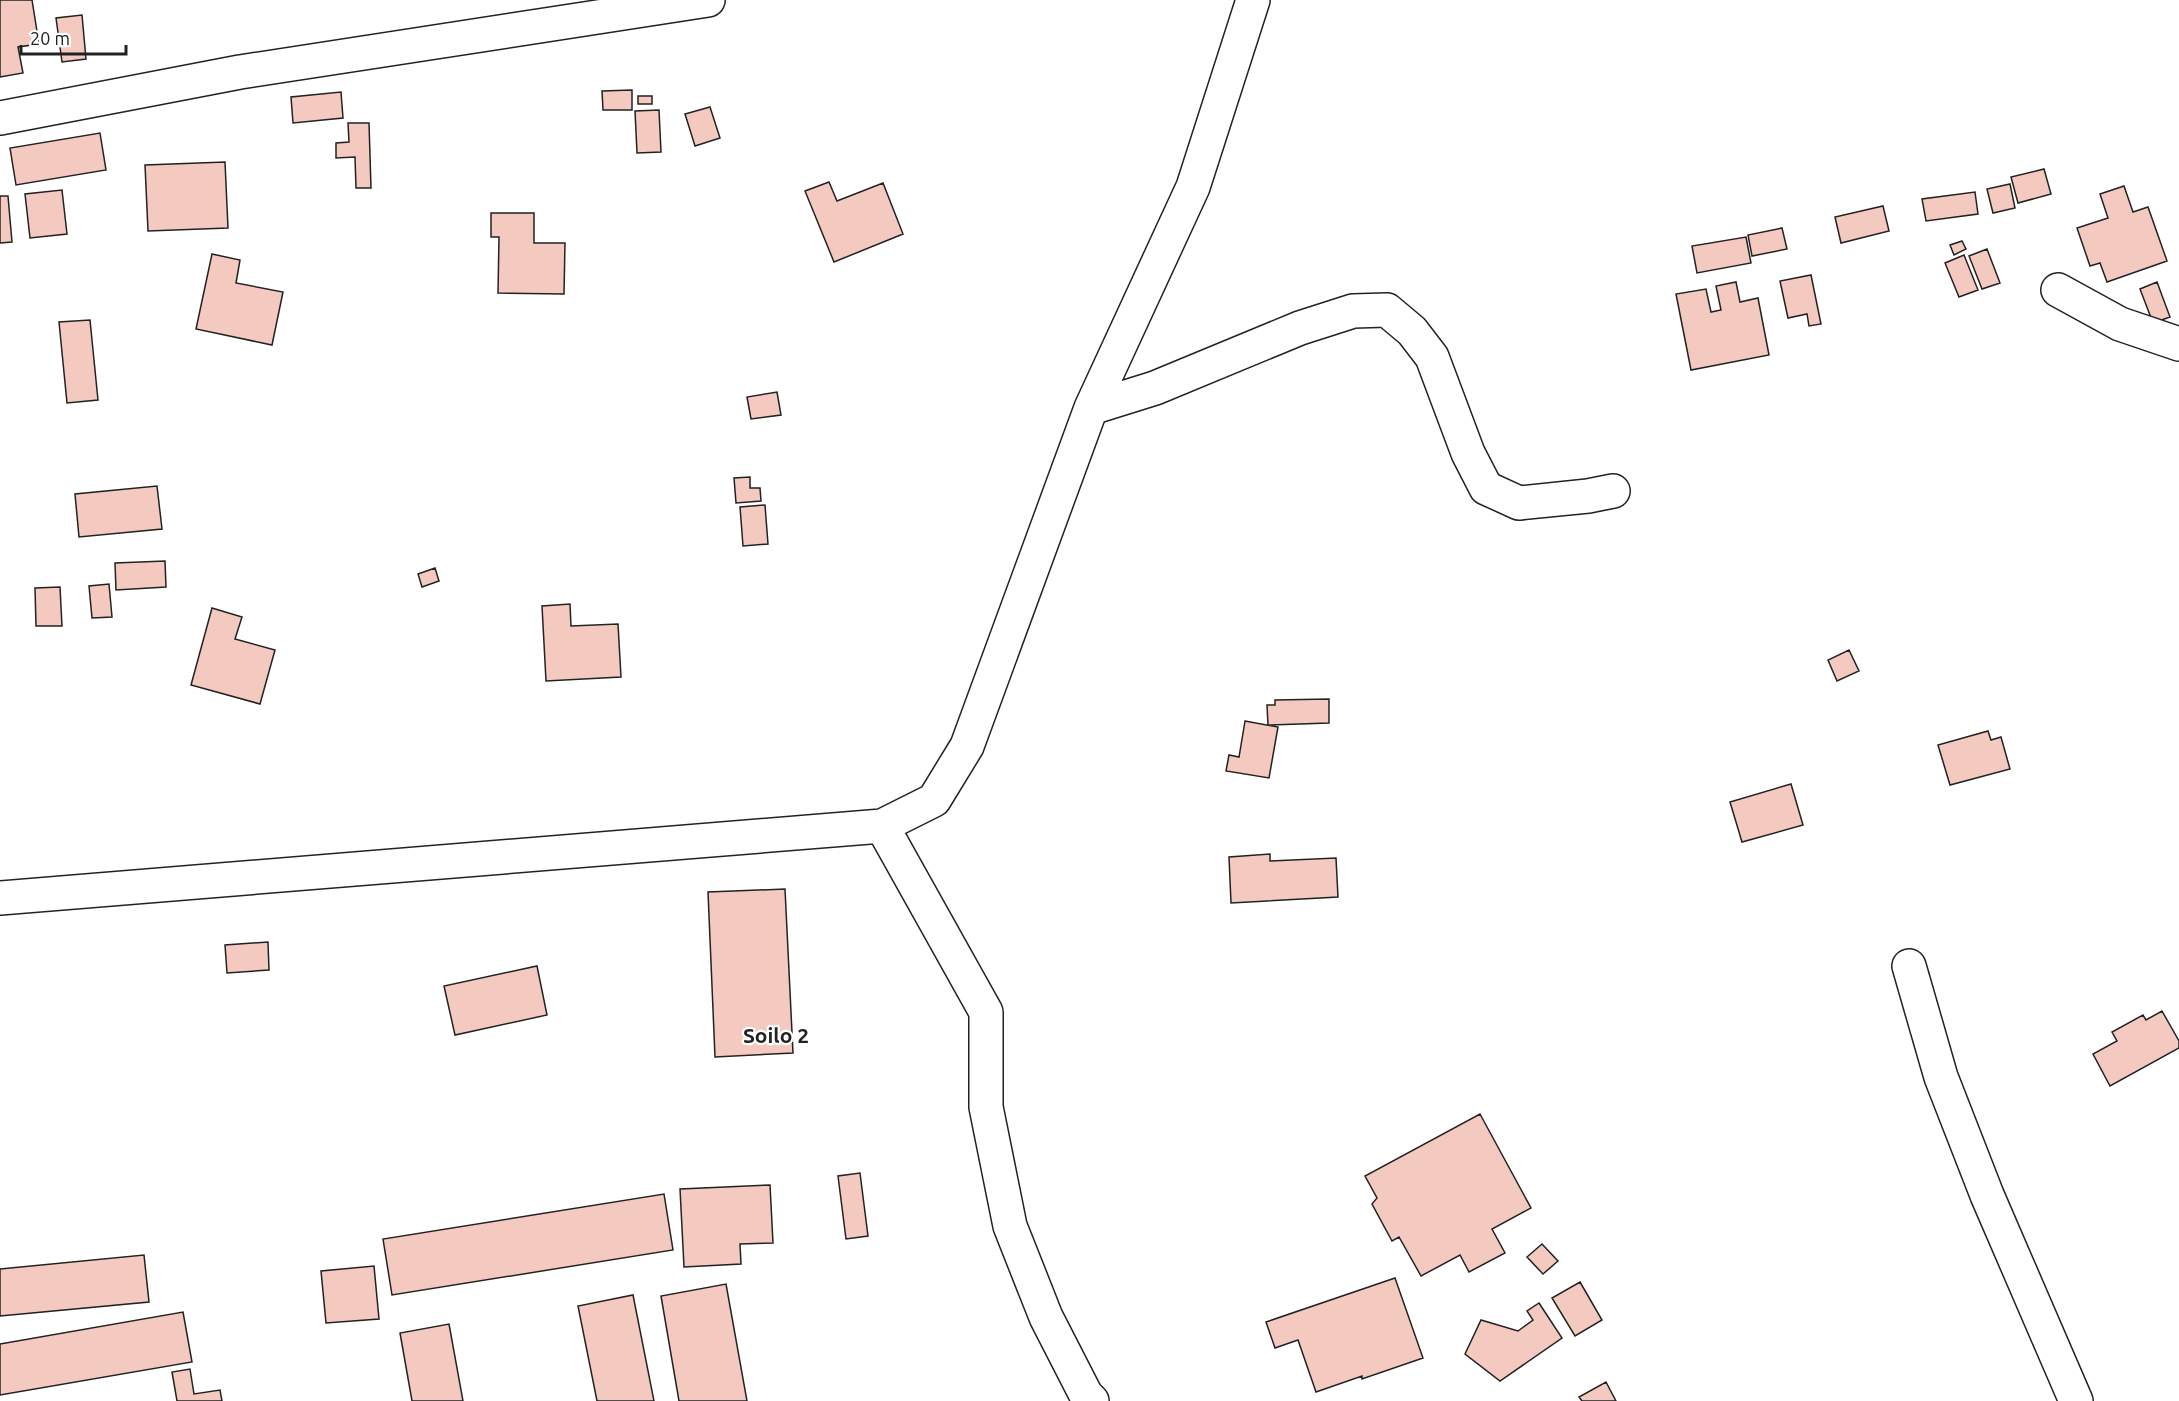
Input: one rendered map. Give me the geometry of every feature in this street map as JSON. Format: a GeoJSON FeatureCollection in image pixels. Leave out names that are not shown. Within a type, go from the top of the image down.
{"type":"FeatureCollection","features":[{"type":"Feature","properties":{"kind":"street"},"geometry":{"type":"LineString","coordinates":[[0,118],[240,72],[708,0]]}},
{"type":"Feature","properties":{"kind":"street"},"geometry":{"type":"LineString","coordinates":[[0,898],[882,826],[934,800],[967,746],[1046,525],[1091,408],[1193,187],[1253,0]]}},
{"type":"Feature","properties":{"kind":"street"},"geometry":{"type":"LineString","coordinates":[[2058,290],[2120,324],[2179,344]]}},
{"type":"Feature","properties":{"kind":"street"},"geometry":{"type":"LineString","coordinates":[[1091,408],[1155,388],[1300,328],[1353,311],[1387,310],[1412,331],[1432,357],[1468,453],[1486,489],[1519,502],[1588,496],[1614,491]]}},
{"type":"Feature","properties":{"kind":"street"},"geometry":{"type":"LineString","coordinates":[[882,826],[986,1012],[986,1107],[1010,1226],[1046,1317],[1086,1395],[1092,1401]]}},
{"type":"Feature","properties":{"kind":"street"},"geometry":{"type":"LineString","coordinates":[[1909,966],[1941,1077],[1987,1195],[2076,1401]]}},
{"type":"Feature","properties":{"kind":"building"},"geometry":{"type":"Polygon","coordinates":[[[0,0],[32,0],[39,44],[18,47],[23,73],[0,77],[0,0]]]}},
{"type":"Feature","properties":{"kind":"building"},"geometry":{"type":"Polygon","coordinates":[[[82,15],[86,59],[62,62],[56,18],[82,15]]]}},
{"type":"Feature","properties":{"kind":"building"},"geometry":{"type":"Polygon","coordinates":[[[632,90],[632,110],[603,110],[602,91],[632,90]]]}},
{"type":"Feature","properties":{"kind":"building"},"geometry":{"type":"Polygon","coordinates":[[[341,92],[343,118],[293,123],[291,97],[341,92]]]}},
{"type":"Feature","properties":{"kind":"building"},"geometry":{"type":"Polygon","coordinates":[[[638,96],[652,96],[652,104],[638,104],[638,96]]]}},
{"type":"Feature","properties":{"kind":"building"},"geometry":{"type":"Polygon","coordinates":[[[710,107],[720,138],[695,146],[685,114],[710,107]]]}},
{"type":"Feature","properties":{"kind":"building"},"geometry":{"type":"Polygon","coordinates":[[[659,110],[661,152],[637,153],[635,111],[659,110]]]}},
{"type":"Feature","properties":{"kind":"building"},"geometry":{"type":"Polygon","coordinates":[[[348,123],[369,123],[371,188],[356,188],[355,157],[336,158],[336,143],[349,142],[348,123]]]}},
{"type":"Feature","properties":{"kind":"building"},"geometry":{"type":"Polygon","coordinates":[[[100,133],[106,170],[16,185],[10,148],[100,133]]]}},
{"type":"Feature","properties":{"kind":"building"},"geometry":{"type":"Polygon","coordinates":[[[225,162],[228,228],[148,231],[145,165],[225,162]]]}},
{"type":"Feature","properties":{"kind":"building"},"geometry":{"type":"Polygon","coordinates":[[[2044,169],[2051,194],[2018,203],[2011,177],[2044,169]]]}},
{"type":"Feature","properties":{"kind":"building"},"geometry":{"type":"Polygon","coordinates":[[[829,182],[837,201],[883,183],[903,234],[834,262],[805,191],[829,182]]]}},
{"type":"Feature","properties":{"kind":"building"},"geometry":{"type":"Polygon","coordinates":[[[2010,184],[2015,208],[1993,213],[1987,189],[2010,184]]]}},
{"type":"Feature","properties":{"kind":"building"},"geometry":{"type":"Polygon","coordinates":[[[2124,186],[2133,212],[2148,207],[2167,261],[2107,282],[2100,263],[2090,266],[2077,228],[2108,218],[2100,194],[2124,186]]]}},
{"type":"Feature","properties":{"kind":"building"},"geometry":{"type":"Polygon","coordinates":[[[62,190],[67,234],[30,238],[25,194],[62,190]]]}},
{"type":"Feature","properties":{"kind":"building"},"geometry":{"type":"Polygon","coordinates":[[[1975,192],[1978,214],[1926,221],[1922,199],[1975,192]]]}},
{"type":"Feature","properties":{"kind":"building"},"geometry":{"type":"Polygon","coordinates":[[[0,196],[8,196],[12,242],[0,243],[0,196]]]}},
{"type":"Feature","properties":{"kind":"building"},"geometry":{"type":"Polygon","coordinates":[[[1883,206],[1889,231],[1841,243],[1835,217],[1883,206]]]}},
{"type":"Feature","properties":{"kind":"building"},"geometry":{"type":"Polygon","coordinates":[[[491,213],[534,213],[534,243],[565,243],[564,294],[498,293],[499,237],[491,237],[491,213]]]}},
{"type":"Feature","properties":{"kind":"building"},"geometry":{"type":"Polygon","coordinates":[[[1782,228],[1787,249],[1752,256],[1748,235],[1782,228]]]}},
{"type":"Feature","properties":{"kind":"building"},"geometry":{"type":"Polygon","coordinates":[[[1746,237],[1751,263],[1697,273],[1692,246],[1746,237]]]}},
{"type":"Feature","properties":{"kind":"building"},"geometry":{"type":"Polygon","coordinates":[[[1962,241],[1966,249],[1954,255],[1950,245],[1962,241]]]}},
{"type":"Feature","properties":{"kind":"building"},"geometry":{"type":"Polygon","coordinates":[[[1987,249],[2000,283],[1982,289],[1969,256],[1987,249]]]}},
{"type":"Feature","properties":{"kind":"building"},"geometry":{"type":"Polygon","coordinates":[[[212,254],[240,260],[236,283],[283,292],[272,345],[196,329],[212,254]]]}},
{"type":"Feature","properties":{"kind":"building"},"geometry":{"type":"Polygon","coordinates":[[[1964,255],[1978,290],[1959,297],[1945,263],[1964,255]]]}},
{"type":"Feature","properties":{"kind":"building"},"geometry":{"type":"Polygon","coordinates":[[[1811,275],[1821,324],[1809,326],[1807,314],[1788,318],[1780,281],[1811,275]]]}},
{"type":"Feature","properties":{"kind":"building"},"geometry":{"type":"Polygon","coordinates":[[[1736,282],[1740,302],[1758,298],[1769,355],[1691,370],[1676,294],[1706,289],[1711,312],[1721,310],[1716,286],[1736,282]]]}},
{"type":"Feature","properties":{"kind":"building"},"geometry":{"type":"Polygon","coordinates":[[[2157,282],[2170,317],[2153,323],[2140,289],[2157,282]]]}},
{"type":"Feature","properties":{"kind":"building"},"geometry":{"type":"Polygon","coordinates":[[[90,320],[98,400],[67,403],[59,322],[90,320]]]}},
{"type":"Feature","properties":{"kind":"building"},"geometry":{"type":"Polygon","coordinates":[[[777,392],[781,415],[751,419],[747,397],[777,392]]]}},
{"type":"Feature","properties":{"kind":"building"},"geometry":{"type":"Polygon","coordinates":[[[750,477],[750,488],[760,488],[761,501],[736,503],[734,478],[750,477]]]}},
{"type":"Feature","properties":{"kind":"building"},"geometry":{"type":"Polygon","coordinates":[[[157,486],[162,529],[79,537],[75,494],[157,486]]]}},
{"type":"Feature","properties":{"kind":"building"},"geometry":{"type":"Polygon","coordinates":[[[765,505],[768,544],[743,546],[740,507],[765,505]]]}},
{"type":"Feature","properties":{"kind":"building"},"geometry":{"type":"Polygon","coordinates":[[[165,561],[166,587],[116,590],[115,563],[165,561]]]}},
{"type":"Feature","properties":{"kind":"building"},"geometry":{"type":"Polygon","coordinates":[[[435,568],[439,581],[422,587],[418,574],[435,568]]]}},
{"type":"Feature","properties":{"kind":"building"},"geometry":{"type":"Polygon","coordinates":[[[109,584],[112,617],[92,618],[89,586],[109,584]]]}},
{"type":"Feature","properties":{"kind":"building"},"geometry":{"type":"Polygon","coordinates":[[[60,587],[62,626],[36,626],[35,588],[60,587]]]}},
{"type":"Feature","properties":{"kind":"building"},"geometry":{"type":"Polygon","coordinates":[[[570,604],[571,626],[618,624],[621,677],[546,681],[542,606],[570,604]]]}},
{"type":"Feature","properties":{"kind":"building"},"geometry":{"type":"Polygon","coordinates":[[[212,608],[242,617],[235,639],[275,650],[260,704],[191,685],[212,608]]]}},
{"type":"Feature","properties":{"kind":"building"},"geometry":{"type":"Polygon","coordinates":[[[1849,650],[1859,671],[1837,681],[1828,660],[1849,650]]]}},
{"type":"Feature","properties":{"kind":"building"},"geometry":{"type":"Polygon","coordinates":[[[1329,699],[1329,723],[1268,725],[1267,705],[1275,705],[1275,700],[1329,699]]]}},
{"type":"Feature","properties":{"kind":"building"},"geometry":{"type":"Polygon","coordinates":[[[1245,721],[1278,727],[1269,778],[1226,771],[1229,755],[1239,757],[1245,721]]]}},
{"type":"Feature","properties":{"kind":"building"},"geometry":{"type":"Polygon","coordinates":[[[1988,731],[1991,740],[2001,737],[2010,769],[1950,785],[1938,745],[1988,731]]]}},
{"type":"Feature","properties":{"kind":"building"},"geometry":{"type":"Polygon","coordinates":[[[1791,784],[1803,825],[1742,842],[1730,802],[1791,784]]]}},
{"type":"Feature","properties":{"kind":"building"},"geometry":{"type":"Polygon","coordinates":[[[1270,854],[1270,861],[1336,858],[1338,897],[1231,903],[1229,857],[1270,854]]]}},
{"type":"Feature","properties":{"kind":"building"},"geometry":{"type":"Polygon","coordinates":[[[785,889],[793,1053],[715,1057],[708,892],[785,889]]]}},
{"type":"Feature","properties":{"kind":"building"},"geometry":{"type":"Polygon","coordinates":[[[268,942],[269,970],[227,973],[225,945],[268,942]]]}},
{"type":"Feature","properties":{"kind":"building"},"geometry":{"type":"Polygon","coordinates":[[[537,966],[547,1015],[455,1035],[444,986],[537,966]]]}},
{"type":"Feature","properties":{"kind":"building"},"geometry":{"type":"Polygon","coordinates":[[[2162,1011],[2179,1041],[2179,1048],[2110,1086],[2093,1054],[2117,1041],[2112,1032],[2143,1015],[2146,1020],[2162,1011]]]}},
{"type":"Feature","properties":{"kind":"building"},"geometry":{"type":"Polygon","coordinates":[[[1480,1114],[1531,1208],[1492,1229],[1505,1253],[1469,1272],[1460,1255],[1421,1276],[1399,1237],[1392,1241],[1372,1204],[1377,1198],[1365,1176],[1480,1114]]]}},
{"type":"Feature","properties":{"kind":"building"},"geometry":{"type":"Polygon","coordinates":[[[860,1173],[868,1236],[846,1239],[838,1176],[860,1173]]]}},
{"type":"Feature","properties":{"kind":"building"},"geometry":{"type":"Polygon","coordinates":[[[770,1185],[773,1243],[740,1244],[741,1264],[684,1267],[680,1189],[770,1185]]]}},
{"type":"Feature","properties":{"kind":"building"},"geometry":{"type":"Polygon","coordinates":[[[664,1194],[673,1250],[392,1295],[383,1239],[664,1194]]]}},
{"type":"Feature","properties":{"kind":"building"},"geometry":{"type":"Polygon","coordinates":[[[1542,1244],[1558,1261],[1543,1274],[1527,1257],[1542,1244]]]}},
{"type":"Feature","properties":{"kind":"building"},"geometry":{"type":"Polygon","coordinates":[[[144,1255],[149,1302],[0,1316],[0,1269],[144,1255]]]}},
{"type":"Feature","properties":{"kind":"building"},"geometry":{"type":"Polygon","coordinates":[[[374,1266],[379,1319],[326,1323],[321,1271],[374,1266]]]}},
{"type":"Feature","properties":{"kind":"building"},"geometry":{"type":"Polygon","coordinates":[[[1395,1278],[1423,1358],[1316,1392],[1298,1340],[1275,1348],[1266,1322],[1395,1278]]]}},
{"type":"Feature","properties":{"kind":"building"},"geometry":{"type":"Polygon","coordinates":[[[1580,1282],[1602,1320],[1575,1336],[1552,1298],[1580,1282]]]}},
{"type":"Feature","properties":{"kind":"building"},"geometry":{"type":"Polygon","coordinates":[[[726,1284],[747,1401],[679,1401],[661,1296],[726,1284]]]}},
{"type":"Feature","properties":{"kind":"building"},"geometry":{"type":"Polygon","coordinates":[[[633,1295],[654,1401],[597,1401],[578,1306],[633,1295]]]}},
{"type":"Feature","properties":{"kind":"building"},"geometry":{"type":"Polygon","coordinates":[[[1539,1303],[1562,1338],[1500,1381],[1465,1354],[1481,1320],[1518,1331],[1533,1320],[1527,1311],[1539,1303]]]}},
{"type":"Feature","properties":{"kind":"building"},"geometry":{"type":"Polygon","coordinates":[[[183,1312],[192,1362],[0,1395],[0,1344],[183,1312]]]}},
{"type":"Feature","properties":{"kind":"building"},"geometry":{"type":"Polygon","coordinates":[[[449,1324],[463,1401],[412,1401],[400,1333],[449,1324]]]}},
{"type":"Feature","properties":{"kind":"building"},"geometry":{"type":"Polygon","coordinates":[[[190,1369],[194,1394],[220,1390],[222,1401],[177,1401],[172,1372],[190,1369]]]}},
{"type":"Feature","properties":{"kind":"building"},"geometry":{"type":"Polygon","coordinates":[[[1606,1382],[1616,1401],[1582,1401],[1579,1397],[1606,1382]]]}},
{"type":"Feature","properties":{"kind":"district","name":"Soilo 2"},"geometry":{"type":"Point","coordinates":[776,1036]}}]}
